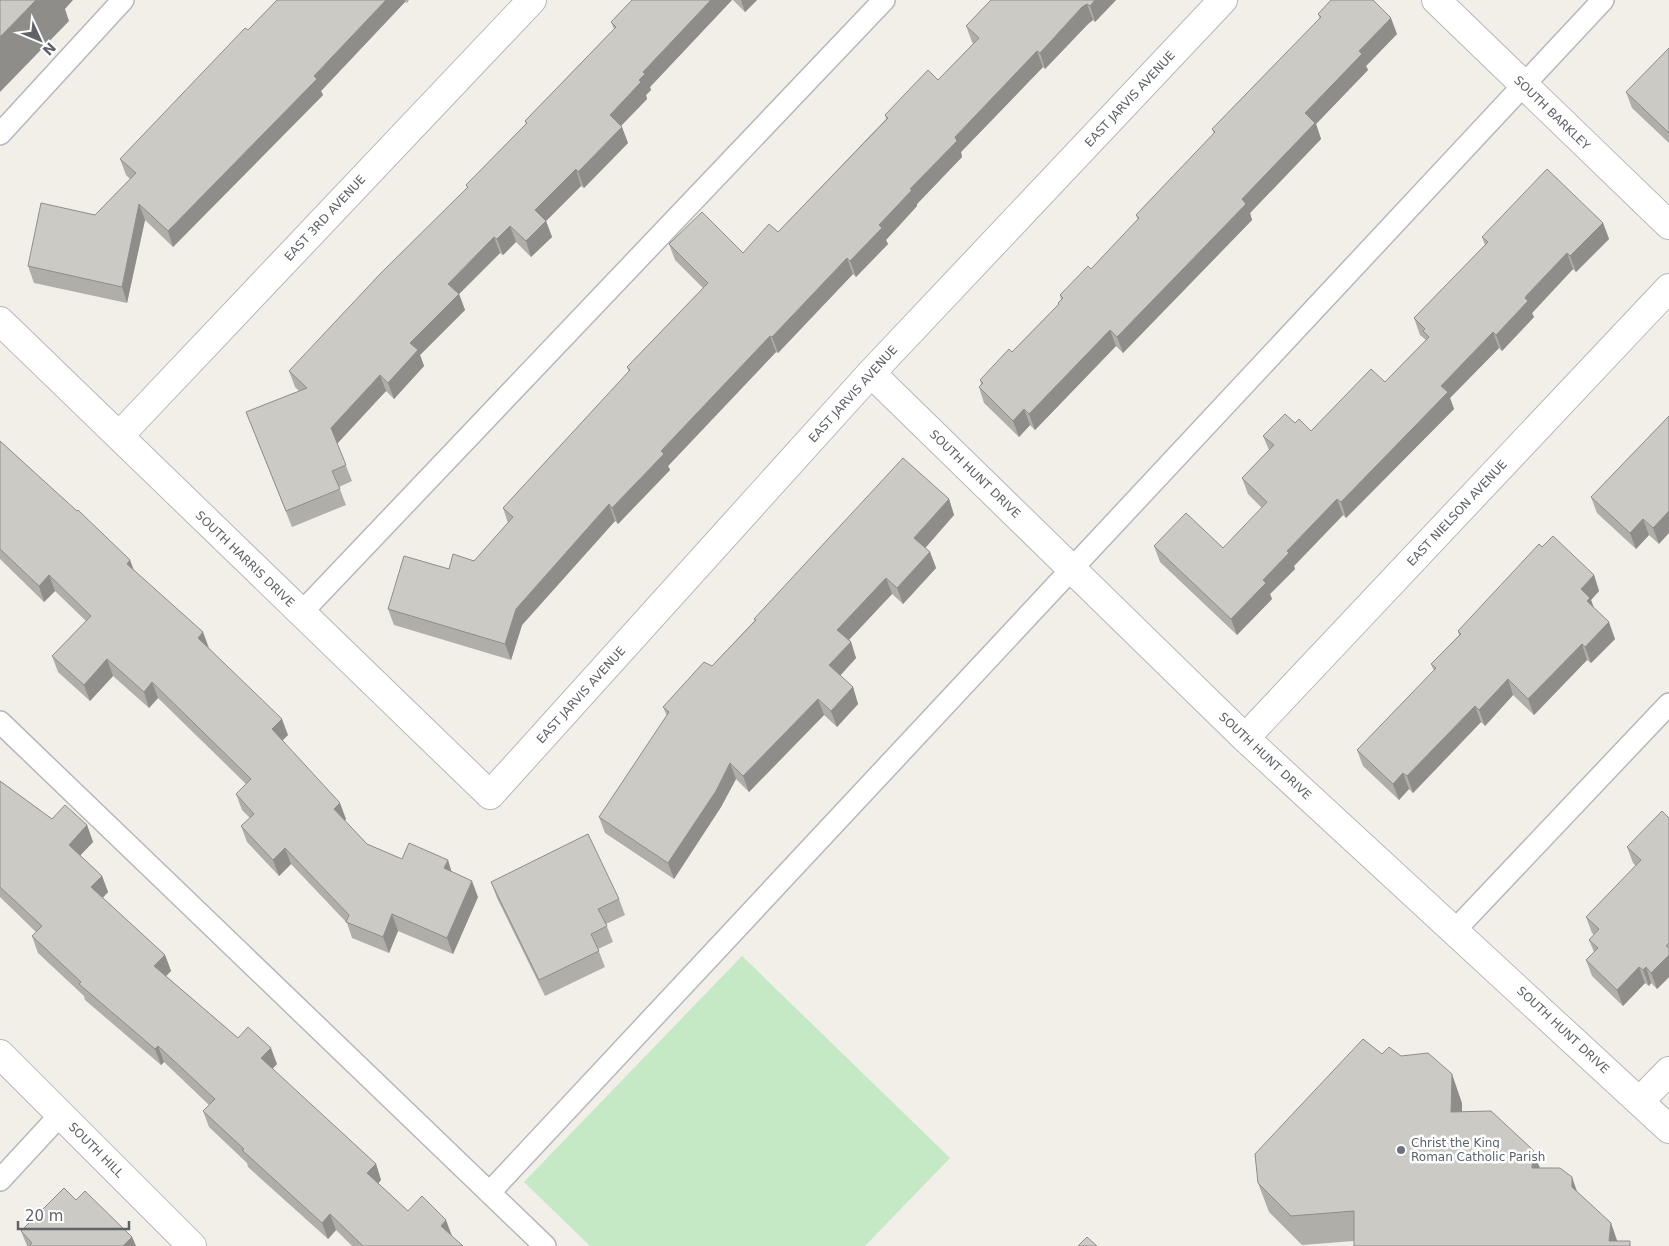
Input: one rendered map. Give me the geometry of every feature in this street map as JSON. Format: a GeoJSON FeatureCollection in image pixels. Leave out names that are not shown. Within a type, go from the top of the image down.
{"type":"FeatureCollection","features":[{"type":"Feature","properties":{"kind":"street","name":"EAST 3RD AVENUE"},"geometry":{"type":"LineString","coordinates":[[119,436],[532,0]]}},
{"type":"Feature","properties":{"kind":"street","name":"EAST JARVIS AVENUE"},"geometry":{"type":"LineString","coordinates":[[490,795],[871,373],[1223,0]]}},
{"type":"Feature","properties":{"kind":"street","name":"SOUTH BARKLEY"},"geometry":{"type":"LineString","coordinates":[[1436,0],[1669,225]]}},
{"type":"Feature","properties":{"kind":"street","name":"EAST NIELSON AVENUE"},"geometry":{"type":"LineString","coordinates":[[1245,738],[1669,288]]}},
{"type":"Feature","properties":{"kind":"street","name":"SOUTH HARRIS DRIVE"},"geometry":{"type":"LineString","coordinates":[[0,322],[490,795]]}},
{"type":"Feature","properties":{"kind":"street","name":"SOUTH HUNT DRIVE"},"geometry":{"type":"LineString","coordinates":[[871,373],[1245,738],[1669,1129]]}},
{"type":"Feature","properties":{"kind":"street","name":"SOUTH HILL"},"geometry":{"type":"LineString","coordinates":[[0,1054],[192,1246]]}},
{"type":"Feature","properties":{"kind":"street"},"geometry":{"type":"LineString","coordinates":[[1640,1101],[1669,1071]]}},
{"type":"Feature","properties":{"kind":"lane"},"geometry":{"type":"LineString","coordinates":[[0,134],[123,0]]}},
{"type":"Feature","properties":{"kind":"lane"},"geometry":{"type":"LineString","coordinates":[[301,613],[884,0]]}},
{"type":"Feature","properties":{"kind":"lane"},"geometry":{"type":"LineString","coordinates":[[490,1192],[1602,0]]}},
{"type":"Feature","properties":{"kind":"lane"},"geometry":{"type":"LineString","coordinates":[[1455,930],[1669,704]]}},
{"type":"Feature","properties":{"kind":"lane"},"geometry":{"type":"LineString","coordinates":[[0,722],[546,1246]]}},
{"type":"Feature","properties":{"kind":"lane"},"geometry":{"type":"LineString","coordinates":[[0,1180],[61,1114]]}},
{"type":"Feature","properties":{"kind":"green space"},"geometry":{"type":"Polygon","coordinates":[[[742,956],[950,1158],[865,1246],[590,1246],[524,1182],[742,956]]]}},
{"type":"Feature","properties":{"kind":"building"},"geometry":{"type":"Polygon","coordinates":[[[0,0],[36,0],[0,37],[0,0]]]}},
{"type":"Feature","properties":{"kind":"building"},"geometry":{"type":"Polygon","coordinates":[[[277,0],[386,0],[314,76],[317,79],[168,231],[139,204],[122,287],[28,266],[41,203],[95,215],[136,173],[120,159],[245,28],[248,30],[277,0]]]}},
{"type":"Feature","properties":{"kind":"building"},"geometry":{"type":"Polygon","coordinates":[[[632,0],[711,0],[643,72],[645,74],[639,80],[641,82],[610,115],[622,127],[578,172],[576,169],[535,210],[546,221],[526,241],[510,226],[497,239],[494,237],[448,284],[459,294],[410,343],[418,350],[388,383],[380,375],[331,428],[346,465],[332,471],[340,489],[286,511],[246,412],[307,388],[289,371],[381,273],[468,187],[466,185],[527,123],[525,121],[616,27],[611,22],[632,0]]]}},
{"type":"Feature","properties":{"kind":"building"},"geometry":{"type":"Polygon","coordinates":[[[991,0],[1095,0],[1090,6],[1087,4],[1082,7],[1040,53],[1037,51],[955,137],[957,141],[910,189],[912,190],[879,225],[882,228],[850,261],[847,258],[772,337],[770,336],[661,451],[664,454],[612,508],[609,504],[516,609],[505,644],[388,609],[404,556],[449,569],[453,554],[474,561],[513,517],[503,508],[630,370],[627,367],[708,283],[669,244],[702,212],[743,253],[769,224],[778,232],[888,118],[885,115],[928,70],[938,80],[979,38],[966,26],[991,0]]]}},
{"type":"Feature","properties":{"kind":"building"},"geometry":{"type":"Polygon","coordinates":[[[1331,0],[1373,0],[1391,18],[1359,51],[1362,54],[1305,113],[1315,123],[1242,199],[1246,204],[1117,337],[1110,330],[1029,414],[1024,409],[1013,421],[979,387],[983,383],[980,380],[1009,349],[1012,352],[1059,304],[1063,298],[1060,295],[1088,266],[1091,269],[1139,218],[1136,215],[1215,132],[1212,129],[1321,17],[1318,14],[1331,0]]]}},
{"type":"Feature","properties":{"kind":"building"},"geometry":{"type":"Polygon","coordinates":[[[1669,48],[1669,133],[1626,92],[1669,48]]]}},
{"type":"Feature","properties":{"kind":"building"},"geometry":{"type":"Polygon","coordinates":[[[1547,169],[1603,223],[1570,256],[1567,253],[1527,295],[1525,298],[1528,301],[1496,335],[1493,332],[1441,386],[1448,392],[1341,502],[1337,499],[1287,551],[1289,553],[1263,580],[1266,583],[1231,619],[1154,546],[1186,513],[1223,548],[1267,502],[1242,478],[1274,445],[1263,436],[1285,414],[1295,423],[1299,419],[1311,431],[1371,369],[1385,382],[1429,337],[1423,331],[1425,329],[1414,318],[1488,242],[1482,237],[1547,169]]]}},
{"type":"Feature","properties":{"kind":"building"},"geometry":{"type":"Polygon","coordinates":[[[1669,416],[1669,511],[1653,528],[1643,519],[1630,533],[1591,497],[1669,416]]]}},
{"type":"Feature","properties":{"kind":"building"},"geometry":{"type":"Polygon","coordinates":[[[0,441],[78,510],[130,560],[127,564],[203,632],[198,638],[282,719],[272,729],[340,803],[334,809],[367,844],[402,859],[409,843],[448,860],[444,868],[472,881],[447,938],[392,914],[383,937],[346,922],[349,915],[285,848],[273,860],[241,826],[254,814],[236,794],[251,779],[152,682],[144,692],[107,659],[84,685],[52,656],[91,616],[49,575],[39,586],[0,549],[0,441]]]}},
{"type":"Feature","properties":{"kind":"building"},"geometry":{"type":"Polygon","coordinates":[[[903,458],[949,499],[914,538],[930,552],[897,588],[886,578],[837,630],[851,642],[829,665],[853,687],[831,711],[818,699],[743,776],[730,763],[716,791],[668,863],[599,817],[669,712],[663,707],[704,662],[712,666],[903,458]]]}},
{"type":"Feature","properties":{"kind":"building"},"geometry":{"type":"Polygon","coordinates":[[[1553,536],[1594,575],[1581,589],[1590,598],[1587,601],[1609,622],[1585,647],[1582,644],[1528,699],[1508,679],[1479,710],[1475,706],[1407,776],[1403,773],[1393,784],[1357,750],[1436,668],[1431,664],[1461,634],[1458,631],[1539,544],[1542,547],[1553,536]]]}},
{"type":"Feature","properties":{"kind":"building"},"geometry":{"type":"Polygon","coordinates":[[[0,781],[52,819],[65,805],[87,825],[69,845],[102,876],[91,887],[165,955],[154,966],[238,1038],[248,1027],[271,1048],[261,1058],[376,1164],[367,1173],[408,1211],[422,1196],[446,1220],[441,1226],[463,1246],[363,1246],[330,1214],[322,1223],[242,1150],[244,1149],[203,1111],[215,1099],[158,1046],[155,1049],[79,984],[81,982],[32,936],[42,926],[0,887],[0,781]]]}},
{"type":"Feature","properties":{"kind":"building"},"geometry":{"type":"Polygon","coordinates":[[[1662,811],[1669,818],[1669,943],[1666,946],[1669,948],[1669,955],[1651,973],[1646,967],[1643,970],[1639,967],[1617,990],[1586,960],[1598,948],[1589,940],[1599,929],[1586,917],[1641,860],[1627,847],[1662,811]]]}},
{"type":"Feature","properties":{"kind":"building"},"geometry":{"type":"Polygon","coordinates":[[[588,834],[619,899],[598,909],[607,926],[591,934],[599,951],[539,980],[491,882],[588,834]]]}},
{"type":"Feature","properties":{"kind":"building","name":"Christ the King Roman Catholic Parish"},"geometry":{"type":"Polygon","coordinates":[[[1363,1039],[1382,1054],[1389,1047],[1401,1056],[1428,1053],[1452,1074],[1451,1112],[1491,1111],[1533,1150],[1532,1168],[1560,1168],[1572,1177],[1572,1187],[1611,1223],[1609,1241],[1630,1241],[1630,1246],[1354,1246],[1354,1211],[1291,1216],[1258,1183],[1255,1154],[1363,1039]]]}},
{"type":"Feature","properties":{"kind":"building"},"geometry":{"type":"Polygon","coordinates":[[[64,1188],[76,1200],[85,1191],[132,1237],[123,1246],[29,1246],[32,1243],[21,1231],[64,1188]]]}},
{"type":"Feature","properties":{"kind":"building"},"geometry":{"type":"Polygon","coordinates":[[[1087,1237],[1097,1246],[1078,1246],[1087,1237]]]}},
{"type":"Feature","properties":{"kind":"place","name":"Christ the King Roman Catholic Parish"},"geometry":{"type":"Point","coordinates":[1401,1150]}}]}
